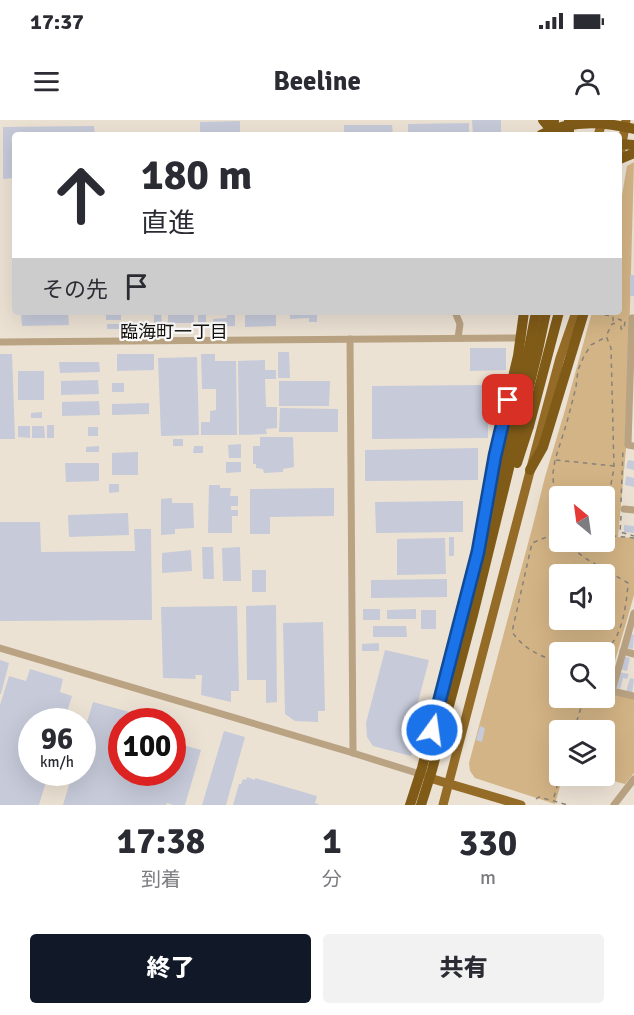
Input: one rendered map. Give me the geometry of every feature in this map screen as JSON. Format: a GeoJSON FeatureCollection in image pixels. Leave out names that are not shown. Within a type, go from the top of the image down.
{"type":"FeatureCollection","features":[{"type":"Feature","properties":{"kind":"highway"},"geometry":{"type":"LineString","coordinates":[[544,120],[557,132]]}},
{"type":"Feature","properties":{"kind":"highway"},"geometry":{"type":"LineString","coordinates":[[545,132],[562,123],[582,120],[604,122],[613,132]]}},
{"type":"Feature","properties":{"kind":"highway"},"geometry":{"type":"LineString","coordinates":[[623,144],[634,145]]}},
{"type":"Feature","properties":{"kind":"highway"},"geometry":{"type":"LineString","coordinates":[[623,144],[634,153]]}},
{"type":"Feature","properties":{"kind":"highway"},"geometry":{"type":"LineString","coordinates":[[524,338],[525,315]]}},
{"type":"Feature","properties":{"kind":"highway"},"geometry":{"type":"LineString","coordinates":[[478,552],[495,456],[518,356],[525,315]]}},
{"type":"Feature","properties":{"kind":"highway"},"geometry":{"type":"LineString","coordinates":[[410,805],[422,768],[511,426],[535,315]]}},
{"type":"Feature","properties":{"kind":"highway"},"geometry":{"type":"LineString","coordinates":[[473,615],[545,315]]}},
{"type":"Feature","properties":{"kind":"highway"},"geometry":{"type":"LineString","coordinates":[[424,805],[473,615],[529,426],[558,315]]}},
{"type":"Feature","properties":{"kind":"highway"},"geometry":{"type":"LineString","coordinates":[[530,470],[543,447],[583,315]]}},
{"type":"Feature","properties":{"kind":"main road"},"geometry":{"type":"LineString","coordinates":[[623,144],[626,120]]}},
{"type":"Feature","properties":{"kind":"main road"},"geometry":{"type":"LineString","coordinates":[[424,805],[433,779],[554,315]]}},
{"type":"Feature","properties":{"kind":"main road"},"geometry":{"type":"LineString","coordinates":[[443,805],[560,358],[575,315]]}},
{"type":"Feature","properties":{"kind":"main road"},"geometry":{"type":"LineString","coordinates":[[495,541],[492,511],[502,469],[506,420],[524,338]]}},
{"type":"Feature","properties":{"kind":"main road"},"geometry":{"type":"LineString","coordinates":[[433,779],[521,805]]}},
{"type":"Feature","properties":{"kind":"street"},"geometry":{"type":"LineString","coordinates":[[457,315],[460,324],[458,338]]}},
{"type":"Feature","properties":{"kind":"street"},"geometry":{"type":"LineString","coordinates":[[631,446],[632,319],[634,318]]}},
{"type":"Feature","properties":{"kind":"street"},"geometry":{"type":"LineString","coordinates":[[0,342],[458,338],[547,340]]}},
{"type":"Feature","properties":{"kind":"street"},"geometry":{"type":"LineString","coordinates":[[350,339],[353,753]]}},
{"type":"Feature","properties":{"kind":"street"},"geometry":{"type":"LineString","coordinates":[[624,509],[634,510]]}},
{"type":"Feature","properties":{"kind":"street"},"geometry":{"type":"LineString","coordinates":[[634,614],[612,691],[634,696]]}},
{"type":"Feature","properties":{"kind":"street"},"geometry":{"type":"LineString","coordinates":[[0,648],[433,779]]}},
{"type":"Feature","properties":{"kind":"street"},"geometry":{"type":"LineString","coordinates":[[622,651],[634,654]]}},
{"type":"Feature","properties":{"kind":"street"},"geometry":{"type":"LineString","coordinates":[[615,805],[634,779]]}},
{"type":"Feature","properties":{"kind":"path"},"geometry":{"type":"LineString","coordinates":[[553,486],[555,459],[570,413],[578,370],[591,345],[606,336],[613,321],[613,316],[600,315]]}},
{"type":"Feature","properties":{"kind":"path"},"geometry":{"type":"LineString","coordinates":[[613,321],[618,319],[628,319],[627,329],[625,329],[626,321],[624,321],[624,329],[621,329],[621,320],[618,319]]}},
{"type":"Feature","properties":{"kind":"path"},"geometry":{"type":"LineString","coordinates":[[606,336],[611,348],[614,466],[611,486]]}},
{"type":"Feature","properties":{"kind":"path"},"geometry":{"type":"LineString","coordinates":[[631,446],[623,449],[620,532],[634,537]]}},
{"type":"Feature","properties":{"kind":"path"},"geometry":{"type":"LineString","coordinates":[[555,459],[614,466]]}},
{"type":"Feature","properties":{"kind":"path"},"geometry":{"type":"LineString","coordinates":[[549,536],[532,543],[512,632],[520,643],[540,657],[549,659]]}},
{"type":"Feature","properties":{"kind":"path"},"geometry":{"type":"LineString","coordinates":[[615,536],[634,537]]}},
{"type":"Feature","properties":{"kind":"path"},"geometry":{"type":"LineString","coordinates":[[577,552],[628,583],[621,625],[613,642]]}},
{"type":"Feature","properties":{"kind":"path"},"geometry":{"type":"LineString","coordinates":[[554,797],[557,786]]}},
{"type":"Feature","properties":{"kind":"path"},"geometry":{"type":"LineString","coordinates":[[536,799],[539,797],[568,805]]}},
{"type":"Feature","properties":{"kind":"shaded area"},"geometry":{"type":"Polygon","coordinates":[[[634,162],[626,449],[618,537],[634,538],[634,595],[615,661],[615,642],[549,642],[549,708],[615,708],[615,694],[634,699],[634,773],[625,784],[615,781],[615,720],[549,720],[549,786],[560,786],[555,804],[475,778],[470,771],[469,763],[545,477],[591,315],[622,315],[622,195],[627,166],[634,162]]]}},
{"type":"Feature","properties":{"kind":"building"},"geometry":{"type":"Polygon","coordinates":[[[472,120],[501,120],[501,132],[473,132],[472,120]]]}},
{"type":"Feature","properties":{"kind":"building"},"geometry":{"type":"Polygon","coordinates":[[[240,121],[240,132],[200,132],[200,122],[240,121]]]}},
{"type":"Feature","properties":{"kind":"building"},"geometry":{"type":"Polygon","coordinates":[[[469,123],[469,132],[408,132],[408,124],[469,123]]]}},
{"type":"Feature","properties":{"kind":"building"},"geometry":{"type":"Polygon","coordinates":[[[344,125],[392,125],[393,132],[344,132],[344,125]]]}},
{"type":"Feature","properties":{"kind":"building"},"geometry":{"type":"Polygon","coordinates":[[[94,126],[95,132],[12,132],[12,178],[3,179],[3,127],[94,126]]]}},
{"type":"Feature","properties":{"kind":"building"},"geometry":{"type":"Polygon","coordinates":[[[630,275],[634,275],[634,296],[630,296],[630,275]]]}},
{"type":"Feature","properties":{"kind":"building"},"geometry":{"type":"Polygon","coordinates":[[[21,315],[68,315],[69,325],[22,326],[21,315]]]}},
{"type":"Feature","properties":{"kind":"building"},"geometry":{"type":"Polygon","coordinates":[[[106,315],[121,315],[121,320],[106,320],[106,315]]]}},
{"type":"Feature","properties":{"kind":"building"},"geometry":{"type":"Polygon","coordinates":[[[154,315],[161,315],[162,325],[154,325],[154,315]]]}},
{"type":"Feature","properties":{"kind":"building"},"geometry":{"type":"Polygon","coordinates":[[[168,315],[194,315],[194,323],[168,323],[168,315]]]}},
{"type":"Feature","properties":{"kind":"building"},"geometry":{"type":"Polygon","coordinates":[[[198,315],[206,315],[206,324],[198,324],[198,315]]]}},
{"type":"Feature","properties":{"kind":"building"},"geometry":{"type":"Polygon","coordinates":[[[226,315],[235,315],[235,326],[213,327],[213,319],[227,318],[226,315]]]}},
{"type":"Feature","properties":{"kind":"building"},"geometry":{"type":"Polygon","coordinates":[[[245,315],[276,315],[276,326],[245,327],[245,315]]]}},
{"type":"Feature","properties":{"kind":"building"},"geometry":{"type":"Polygon","coordinates":[[[290,315],[317,315],[317,322],[309,322],[309,318],[290,319],[290,315]]]}},
{"type":"Feature","properties":{"kind":"building"},"geometry":{"type":"Polygon","coordinates":[[[107,324],[121,324],[121,329],[107,329],[107,324]]]}},
{"type":"Feature","properties":{"kind":"building"},"geometry":{"type":"Polygon","coordinates":[[[470,348],[506,348],[506,370],[470,371],[470,348]]]}},
{"type":"Feature","properties":{"kind":"building"},"geometry":{"type":"Polygon","coordinates":[[[278,352],[289,352],[290,378],[278,378],[278,352]]]}},
{"type":"Feature","properties":{"kind":"building"},"geometry":{"type":"Polygon","coordinates":[[[0,354],[12,354],[15,439],[0,439],[0,354]]]}},
{"type":"Feature","properties":{"kind":"building"},"geometry":{"type":"Polygon","coordinates":[[[117,354],[154,354],[154,370],[117,371],[117,354]]]}},
{"type":"Feature","properties":{"kind":"building"},"geometry":{"type":"Polygon","coordinates":[[[201,354],[215,354],[215,361],[236,361],[237,435],[201,435],[201,422],[210,422],[210,411],[216,410],[216,389],[202,389],[201,354]]]}},
{"type":"Feature","properties":{"kind":"building"},"geometry":{"type":"Polygon","coordinates":[[[197,357],[199,435],[161,436],[158,358],[197,357]]]}},
{"type":"Feature","properties":{"kind":"building"},"geometry":{"type":"Polygon","coordinates":[[[265,360],[265,370],[276,370],[276,379],[265,379],[266,407],[277,407],[277,428],[266,429],[267,434],[239,435],[238,361],[265,360]]]}},
{"type":"Feature","properties":{"kind":"building"},"geometry":{"type":"Polygon","coordinates":[[[59,362],[99,362],[100,372],[60,373],[59,362]]]}},
{"type":"Feature","properties":{"kind":"building"},"geometry":{"type":"Polygon","coordinates":[[[18,371],[44,371],[44,400],[18,400],[18,371]]]}},
{"type":"Feature","properties":{"kind":"building"},"geometry":{"type":"Polygon","coordinates":[[[98,380],[99,394],[61,395],[61,381],[98,380]]]}},
{"type":"Feature","properties":{"kind":"building"},"geometry":{"type":"Polygon","coordinates":[[[279,381],[330,381],[329,406],[279,406],[279,381]]]}},
{"type":"Feature","properties":{"kind":"building"},"geometry":{"type":"Polygon","coordinates":[[[112,383],[124,383],[124,392],[112,392],[112,383]]]}},
{"type":"Feature","properties":{"kind":"building"},"geometry":{"type":"Polygon","coordinates":[[[488,385],[488,438],[372,439],[372,386],[488,385]]]}},
{"type":"Feature","properties":{"kind":"building"},"geometry":{"type":"Polygon","coordinates":[[[99,401],[100,415],[62,416],[62,402],[99,401]]]}},
{"type":"Feature","properties":{"kind":"building"},"geometry":{"type":"Polygon","coordinates":[[[149,403],[149,414],[112,415],[112,404],[149,403]]]}},
{"type":"Feature","properties":{"kind":"building"},"geometry":{"type":"Polygon","coordinates":[[[280,408],[338,409],[338,432],[279,432],[280,408]]]}},
{"type":"Feature","properties":{"kind":"building"},"geometry":{"type":"Polygon","coordinates":[[[42,412],[42,418],[31,418],[31,413],[42,412]]]}},
{"type":"Feature","properties":{"kind":"building"},"geometry":{"type":"Polygon","coordinates":[[[47,425],[54,425],[54,438],[47,438],[47,425]]]}},
{"type":"Feature","properties":{"kind":"building"},"geometry":{"type":"Polygon","coordinates":[[[18,426],[30,426],[30,438],[18,437],[18,426]]]}},
{"type":"Feature","properties":{"kind":"building"},"geometry":{"type":"Polygon","coordinates":[[[32,426],[44,426],[45,438],[32,438],[32,426]]]}},
{"type":"Feature","properties":{"kind":"building"},"geometry":{"type":"Polygon","coordinates":[[[88,427],[98,427],[98,436],[88,436],[88,427]]]}},
{"type":"Feature","properties":{"kind":"building"},"geometry":{"type":"Polygon","coordinates":[[[260,437],[293,437],[294,467],[283,469],[283,472],[264,473],[263,469],[256,468],[256,464],[253,464],[253,446],[260,446],[260,437]]]}},
{"type":"Feature","properties":{"kind":"building"},"geometry":{"type":"Polygon","coordinates":[[[173,439],[183,439],[183,446],[173,446],[173,439]]]}},
{"type":"Feature","properties":{"kind":"building"},"geometry":{"type":"Polygon","coordinates":[[[241,444],[241,458],[229,458],[228,445],[241,444]]]}},
{"type":"Feature","properties":{"kind":"building"},"geometry":{"type":"Polygon","coordinates":[[[99,446],[99,452],[86,452],[86,447],[99,446]]]}},
{"type":"Feature","properties":{"kind":"building"},"geometry":{"type":"Polygon","coordinates":[[[194,446],[203,446],[203,453],[193,453],[194,446]]]}},
{"type":"Feature","properties":{"kind":"building"},"geometry":{"type":"Polygon","coordinates":[[[478,448],[478,480],[365,481],[365,450],[478,448]]]}},
{"type":"Feature","properties":{"kind":"building"},"geometry":{"type":"Polygon","coordinates":[[[138,452],[138,475],[112,475],[112,453],[138,452]]]}},
{"type":"Feature","properties":{"kind":"building"},"geometry":{"type":"Polygon","coordinates":[[[628,460],[634,461],[634,470],[626,468],[628,460]]]}},
{"type":"Feature","properties":{"kind":"building"},"geometry":{"type":"Polygon","coordinates":[[[226,462],[241,462],[241,472],[226,473],[226,462]]]}},
{"type":"Feature","properties":{"kind":"building"},"geometry":{"type":"Polygon","coordinates":[[[65,463],[99,463],[99,481],[66,482],[65,463]]]}},
{"type":"Feature","properties":{"kind":"building"},"geometry":{"type":"Polygon","coordinates":[[[626,476],[634,478],[634,487],[625,485],[626,476]]]}},
{"type":"Feature","properties":{"kind":"building"},"geometry":{"type":"Polygon","coordinates":[[[109,484],[119,484],[119,492],[109,493],[109,484]]]}},
{"type":"Feature","properties":{"kind":"building"},"geometry":{"type":"Polygon","coordinates":[[[209,485],[231,488],[230,496],[238,496],[238,506],[231,506],[231,510],[238,510],[238,516],[232,516],[232,533],[208,533],[209,485]]]}},
{"type":"Feature","properties":{"kind":"building"},"geometry":{"type":"Polygon","coordinates":[[[334,488],[334,516],[270,517],[270,534],[250,534],[250,489],[334,488]]]}},
{"type":"Feature","properties":{"kind":"building"},"geometry":{"type":"Polygon","coordinates":[[[172,498],[172,503],[193,503],[194,528],[175,529],[175,534],[161,535],[161,499],[172,498]]]}},
{"type":"Feature","properties":{"kind":"building"},"geometry":{"type":"Polygon","coordinates":[[[463,501],[463,532],[376,533],[375,502],[463,501]]]}},
{"type":"Feature","properties":{"kind":"building"},"geometry":{"type":"Polygon","coordinates":[[[128,513],[129,535],[69,537],[68,515],[128,513]]]}},
{"type":"Feature","properties":{"kind":"building"},"geometry":{"type":"Polygon","coordinates":[[[0,522],[40,522],[41,552],[135,551],[134,529],[151,529],[152,620],[0,621],[0,522]]]}},
{"type":"Feature","properties":{"kind":"building"},"geometry":{"type":"Polygon","coordinates":[[[624,525],[634,526],[634,533],[624,532],[624,525]]]}},
{"type":"Feature","properties":{"kind":"building"},"geometry":{"type":"Polygon","coordinates":[[[449,537],[454,537],[454,556],[449,556],[449,537]]]}},
{"type":"Feature","properties":{"kind":"building"},"geometry":{"type":"Polygon","coordinates":[[[445,538],[446,574],[397,575],[397,539],[445,538]]]}},
{"type":"Feature","properties":{"kind":"building"},"geometry":{"type":"Polygon","coordinates":[[[202,547],[213,547],[214,579],[203,579],[202,547]]]}},
{"type":"Feature","properties":{"kind":"building"},"geometry":{"type":"Polygon","coordinates":[[[240,547],[241,581],[223,581],[222,548],[240,547]]]}},
{"type":"Feature","properties":{"kind":"building"},"geometry":{"type":"Polygon","coordinates":[[[191,550],[192,571],[162,573],[162,553],[191,550]]]}},
{"type":"Feature","properties":{"kind":"building"},"geometry":{"type":"Polygon","coordinates":[[[252,570],[266,570],[266,592],[252,592],[252,570]]]}},
{"type":"Feature","properties":{"kind":"building"},"geometry":{"type":"Polygon","coordinates":[[[447,579],[447,597],[371,598],[371,580],[447,579]]]}},
{"type":"Feature","properties":{"kind":"building"},"geometry":{"type":"Polygon","coordinates":[[[276,605],[277,702],[266,703],[266,680],[247,680],[246,606],[276,605]]]}},
{"type":"Feature","properties":{"kind":"building"},"geometry":{"type":"Polygon","coordinates":[[[237,606],[239,691],[231,691],[231,702],[201,695],[202,675],[195,675],[196,679],[163,678],[161,607],[237,606]]]}},
{"type":"Feature","properties":{"kind":"building"},"geometry":{"type":"Polygon","coordinates":[[[363,609],[380,609],[380,620],[363,620],[363,609]]]}},
{"type":"Feature","properties":{"kind":"building"},"geometry":{"type":"Polygon","coordinates":[[[416,609],[416,619],[387,619],[387,610],[416,609]]]}},
{"type":"Feature","properties":{"kind":"building"},"geometry":{"type":"Polygon","coordinates":[[[421,610],[436,610],[436,629],[421,629],[421,610]]]}},
{"type":"Feature","properties":{"kind":"building"},"geometry":{"type":"Polygon","coordinates":[[[323,622],[325,711],[318,711],[318,722],[295,721],[285,714],[283,623],[323,622]]]}},
{"type":"Feature","properties":{"kind":"building"},"geometry":{"type":"Polygon","coordinates":[[[373,626],[406,626],[407,637],[373,637],[373,626]]]}},
{"type":"Feature","properties":{"kind":"building"},"geometry":{"type":"Polygon","coordinates":[[[631,634],[634,635],[633,649],[627,648],[631,634]]]}},
{"type":"Feature","properties":{"kind":"building"},"geometry":{"type":"Polygon","coordinates":[[[379,643],[379,651],[362,651],[362,644],[379,643]]]}},
{"type":"Feature","properties":{"kind":"building"},"geometry":{"type":"Polygon","coordinates":[[[385,650],[429,660],[409,736],[416,738],[411,756],[373,746],[367,737],[366,723],[385,650]]]}},
{"type":"Feature","properties":{"kind":"building"},"geometry":{"type":"Polygon","coordinates":[[[623,656],[630,658],[627,671],[619,669],[623,656]]]}},
{"type":"Feature","properties":{"kind":"building"},"geometry":{"type":"Polygon","coordinates":[[[0,660],[9,663],[1,694],[0,694],[0,660]]]}},
{"type":"Feature","properties":{"kind":"building"},"geometry":{"type":"Polygon","coordinates":[[[30,669],[63,679],[60,692],[72,696],[68,708],[18,708],[18,786],[45,786],[39,805],[0,805],[0,705],[9,676],[26,681],[30,669]]]}},
{"type":"Feature","properties":{"kind":"building"},"geometry":{"type":"Polygon","coordinates":[[[619,672],[629,674],[627,679],[623,678],[620,689],[615,688],[619,672]]]}},
{"type":"Feature","properties":{"kind":"building"},"geometry":{"type":"Polygon","coordinates":[[[630,678],[634,679],[632,694],[626,692],[630,678]]]}},
{"type":"Feature","properties":{"kind":"building"},"geometry":{"type":"Polygon","coordinates":[[[93,702],[115,708],[108,708],[108,786],[186,786],[186,746],[201,750],[185,805],[167,803],[166,805],[63,805],[69,786],[96,786],[96,708],[91,708],[93,702]]]}},
{"type":"Feature","properties":{"kind":"building"},"geometry":{"type":"Polygon","coordinates":[[[480,726],[485,728],[482,742],[476,740],[480,726]]]}},
{"type":"Feature","properties":{"kind":"building"},"geometry":{"type":"Polygon","coordinates":[[[224,731],[245,737],[226,805],[202,805],[224,731]]]}},
{"type":"Feature","properties":{"kind":"building"},"geometry":{"type":"Polygon","coordinates":[[[247,777],[317,796],[315,803],[320,805],[233,805],[239,784],[247,777]]]}},
{"type":"Feature","properties":{"kind":"district","name":"臨海町一丁目"},"geometry":{"type":"Point","coordinates":[174,332]}},
{"type":"Feature","properties":{"kind":"route"},"geometry":{"type":"LineString","coordinates":[[432,730],[478,552],[495,456],[508,400]]}}]}
